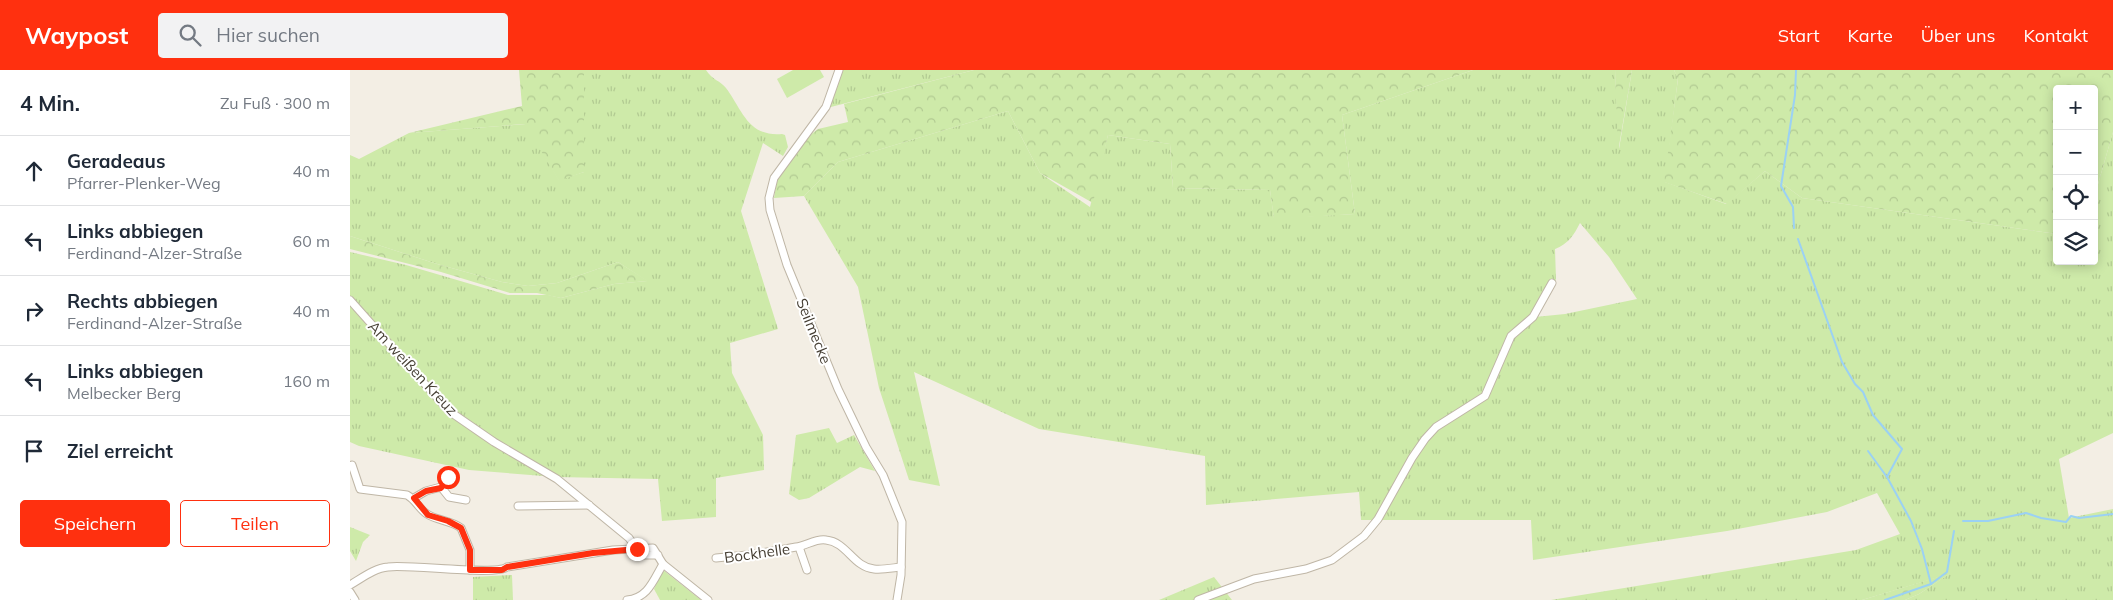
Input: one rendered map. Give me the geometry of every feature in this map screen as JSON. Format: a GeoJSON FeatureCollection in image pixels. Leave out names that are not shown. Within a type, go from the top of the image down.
{"type":"FeatureCollection","features":[{"type":"Feature","properties":{"kind":"street","name":"Seilmecke"},"geometry":{"type":"LineString","coordinates":[[839,70],[821,114],[774,178],[769,198],[770,210],[787,265],[838,390],[866,447],[883,475],[902,522],[901,567],[897,600]]}},
{"type":"Feature","properties":{"kind":"street"},"geometry":{"type":"LineString","coordinates":[[1198,600],[1254,579],[1306,569],[1332,560],[1364,536],[1378,520],[1412,458],[1425,439],[1436,427],[1485,396],[1511,336],[1532,317],[1552,283]]}},
{"type":"Feature","properties":{"kind":"street","name":"Am weißen Kreuz"},"geometry":{"type":"LineString","coordinates":[[350,300],[449,411],[494,442],[557,479],[590,504],[629,538],[637,549]]}},
{"type":"Feature","properties":{"kind":"street"},"geometry":{"type":"LineString","coordinates":[[352,465],[360,489],[401,494],[414,498],[428,515],[448,521],[461,528],[470,550],[470,570]]}},
{"type":"Feature","properties":{"kind":"street"},"geometry":{"type":"LineString","coordinates":[[414,498],[426,491],[441,488],[448,477]]}},
{"type":"Feature","properties":{"kind":"street"},"geometry":{"type":"LineString","coordinates":[[441,488],[449,497],[466,500]]}},
{"type":"Feature","properties":{"kind":"street"},"geometry":{"type":"LineString","coordinates":[[518,506],[590,504]]}},
{"type":"Feature","properties":{"kind":"street","name":"Bockhelle"},"geometry":{"type":"LineString","coordinates":[[716,558],[799,547],[818,540],[830,540],[845,549],[862,565],[874,569],[901,567]]}},
{"type":"Feature","properties":{"kind":"street","name":"Bockhelle"},"geometry":{"type":"LineString","coordinates":[[799,547],[807,570]]}},
{"type":"Feature","properties":{"kind":"street"},"geometry":{"type":"LineString","coordinates":[[350,585],[386,567],[414,566],[502,570],[507,567],[593,553],[653,548],[663,564],[708,600]]}},
{"type":"Feature","properties":{"kind":"street"},"geometry":{"type":"LineString","coordinates":[[627,600],[636,599],[649,589],[663,564]]}},
{"type":"Feature","properties":{"kind":"street"},"geometry":{"type":"LineString","coordinates":[[350,592],[355,600]]}},
{"type":"Feature","properties":{"kind":"green space"},"geometry":{"type":"Polygon","coordinates":[[[519,70],[584,70],[584,172],[559,181],[525,124],[409,133],[522,106],[519,70]]]}},
{"type":"Feature","properties":{"kind":"green space"},"geometry":{"type":"Polygon","coordinates":[[[584,70],[706,70],[726,88],[742,113],[754,127],[771,134],[785,135],[788,147],[783,156],[763,143],[741,211],[778,329],[730,343],[732,373],[763,435],[764,470],[716,478],[716,517],[662,521],[658,479],[556,477],[469,470],[359,446],[350,442],[350,252],[406,265],[508,295],[548,295],[561,298],[614,284],[647,281],[618,262],[557,283],[528,286],[502,282],[437,264],[350,236],[350,155],[359,159],[409,133],[526,124],[559,180],[584,172],[584,70]]]}},
{"type":"Feature","properties":{"kind":"green space"},"geometry":{"type":"Polygon","coordinates":[[[793,70],[820,70],[824,77],[787,98],[777,79],[793,70]]]}},
{"type":"Feature","properties":{"kind":"green space"},"geometry":{"type":"Polygon","coordinates":[[[841,70],[974,70],[827,108],[841,70]]]}},
{"type":"Feature","properties":{"kind":"green space"},"geometry":{"type":"Polygon","coordinates":[[[974,70],[1473,70],[1342,115],[1355,214],[1274,219],[1270,190],[1173,188],[1170,144],[1108,135],[1093,203],[1040,173],[1008,111],[838,162],[804,196],[774,198],[777,180],[809,136],[818,129],[848,122],[844,104],[974,70]]]}},
{"type":"Feature","properties":{"kind":"green space"},"geometry":{"type":"Polygon","coordinates":[[[1473,70],[1615,70],[1619,149],[1632,70],[1674,70],[1678,78],[1665,182],[1726,204],[1765,171],[1802,198],[2053,233],[2053,265],[2098,265],[2098,184],[2113,132],[2113,433],[2059,459],[2069,518],[2113,509],[2113,600],[1905,600],[1919,594],[1949,574],[1862,600],[1551,600],[1856,550],[1900,534],[1877,493],[1827,512],[1727,531],[1533,560],[1531,520],[1361,520],[1359,492],[1206,505],[1205,456],[1039,429],[914,372],[940,486],[909,480],[879,388],[858,287],[804,196],[838,162],[1008,111],[1040,173],[1090,207],[1108,135],[1170,144],[1173,188],[1270,190],[1274,218],[1355,214],[1342,115],[1473,70]],[[1580,223],[1570,239],[1564,245],[1555,249],[1556,279],[1550,295],[1535,317],[1565,314],[1637,299],[1609,257],[1580,223]]]}},
{"type":"Feature","properties":{"kind":"green space"},"geometry":{"type":"Polygon","coordinates":[[[1615,70],[1632,70],[1618,152],[1615,70]]]}},
{"type":"Feature","properties":{"kind":"green space"},"geometry":{"type":"Polygon","coordinates":[[[1674,70],[2113,70],[2113,132],[2098,184],[2098,85],[2053,85],[2053,233],[1802,198],[1765,171],[1727,204],[1664,182],[1678,79],[1674,70]]]}},
{"type":"Feature","properties":{"kind":"green space"},"geometry":{"type":"Polygon","coordinates":[[[350,236],[437,264],[502,282],[528,286],[557,283],[618,262],[648,281],[614,284],[561,298],[537,293],[510,293],[441,272],[350,249],[350,236]]]}},
{"type":"Feature","properties":{"kind":"green space"},"geometry":{"type":"Polygon","coordinates":[[[829,428],[837,443],[854,435],[875,471],[860,467],[809,498],[799,500],[789,494],[796,435],[829,428]]]}},
{"type":"Feature","properties":{"kind":"green space"},"geometry":{"type":"Polygon","coordinates":[[[350,527],[370,535],[363,542],[356,561],[350,551],[350,527]]]}},
{"type":"Feature","properties":{"kind":"green space"},"geometry":{"type":"Polygon","coordinates":[[[663,570],[701,600],[660,600],[654,589],[663,570]]]}},
{"type":"Feature","properties":{"kind":"green space"},"geometry":{"type":"Polygon","coordinates":[[[1951,573],[1919,594],[1905,600],[1862,600],[1951,573]]]}},
{"type":"Feature","properties":{"kind":"green space"},"geometry":{"type":"Polygon","coordinates":[[[512,575],[513,600],[473,600],[473,577],[512,575]]]}},
{"type":"Feature","properties":{"kind":"green space"},"geometry":{"type":"Polygon","coordinates":[[[1214,577],[1232,600],[1159,600],[1214,577]]]}},
{"type":"Feature","properties":{"kind":"waterway"},"geometry":{"type":"LineString","coordinates":[[1794,228],[1793,207],[1781,186],[1795,95],[1796,70]]}},
{"type":"Feature","properties":{"kind":"waterway"},"geometry":{"type":"LineString","coordinates":[[1798,239],[1842,362],[1855,384],[1863,392],[1873,415],[1902,449],[1887,477],[1911,521],[1922,549],[1931,584]]}},
{"type":"Feature","properties":{"kind":"waterway"},"geometry":{"type":"LineString","coordinates":[[1868,451],[1887,477]]}},
{"type":"Feature","properties":{"kind":"waterway"},"geometry":{"type":"LineString","coordinates":[[1963,521],[1988,521],[2026,513],[2041,518],[2066,522],[2071,516],[2079,518],[2113,514]]}},
{"type":"Feature","properties":{"kind":"waterway"},"geometry":{"type":"LineString","coordinates":[[1885,600],[1931,584],[1947,572],[1954,531]]}},
{"type":"Feature","properties":{"kind":"route"},"geometry":{"type":"LineString","coordinates":[[448,477],[441,488],[426,491],[414,498],[428,515],[448,521],[461,528],[470,550],[470,570],[502,570],[507,567],[593,553],[637,549]]}}]}
